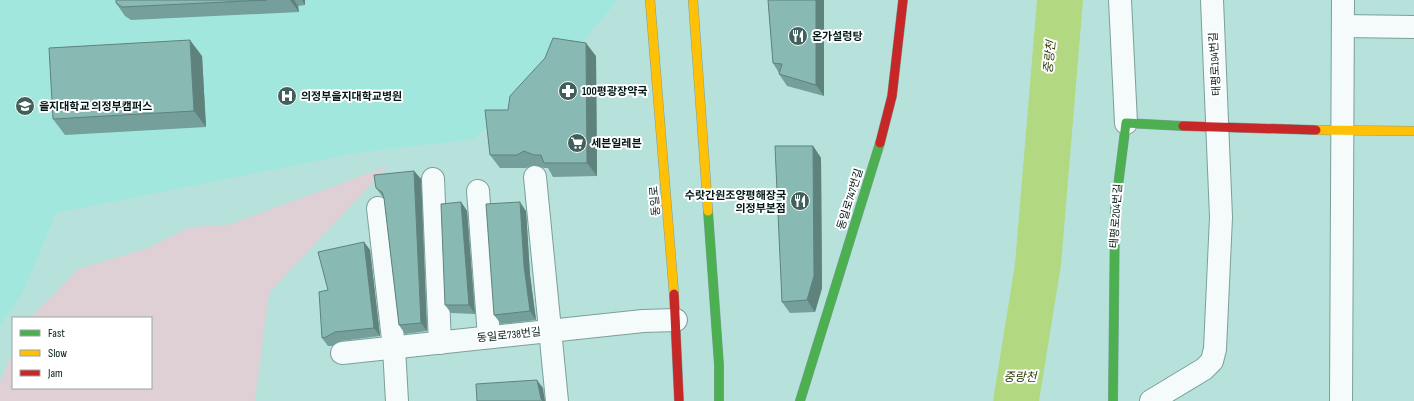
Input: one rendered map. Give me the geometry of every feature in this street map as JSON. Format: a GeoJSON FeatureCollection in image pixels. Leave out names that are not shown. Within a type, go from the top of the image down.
{"type":"FeatureCollection","features":[{"type":"Feature","properties":{"kind":"street","name":"동일로"},"geometry":{"type":"LineString","coordinates":[[650,0],[676,320],[679,401]]}},
{"type":"Feature","properties":{"kind":"street"},"geometry":{"type":"LineString","coordinates":[[693,0],[718,341],[719,401]]}},
{"type":"Feature","properties":{"kind":"street","name":"동일로747번길"},"geometry":{"type":"LineString","coordinates":[[800,401],[880,144],[892,96],[903,0]]}},
{"type":"Feature","properties":{"kind":"street"},"geometry":{"type":"LineString","coordinates":[[1120,0],[1126,123],[1342,132],[1414,131]]}},
{"type":"Feature","properties":{"kind":"street","name":"태평로194번길"},"geometry":{"type":"LineString","coordinates":[[1212,0],[1218,128]]}},
{"type":"Feature","properties":{"kind":"street"},"geometry":{"type":"LineString","coordinates":[[1341,401],[1343,0]]}},
{"type":"Feature","properties":{"kind":"street"},"geometry":{"type":"LineString","coordinates":[[1343,26],[1414,27]]}},
{"type":"Feature","properties":{"kind":"street","name":"태평로204번길"},"geometry":{"type":"LineString","coordinates":[[1113,401],[1114,210],[1126,123]]}},
{"type":"Feature","properties":{"kind":"street"},"geometry":{"type":"LineString","coordinates":[[1151,401],[1204,369],[1212,361],[1215,349],[1221,217],[1218,128]]}},
{"type":"Feature","properties":{"kind":"street"},"geometry":{"type":"LineString","coordinates":[[535,177],[557,401]]}},
{"type":"Feature","properties":{"kind":"street"},"geometry":{"type":"LineString","coordinates":[[433,179],[440,343]]}},
{"type":"Feature","properties":{"kind":"street"},"geometry":{"type":"LineString","coordinates":[[478,191],[489,337]]}},
{"type":"Feature","properties":{"kind":"street"},"geometry":{"type":"LineString","coordinates":[[378,208],[394,348],[397,401]]}},
{"type":"Feature","properties":{"kind":"street","name":"동일로738번길"},"geometry":{"type":"LineString","coordinates":[[342,353],[489,337],[676,320]]}},
{"type":"Feature","properties":{"kind":"shaded area","name":"의정부을지대학교병원"},"geometry":{"type":"Polygon","coordinates":[[[0,0],[618,0],[573,53],[474,139],[356,153],[56,213],[21,296],[0,325],[0,0]]]}},
{"type":"Feature","properties":{"kind":"shaded area"},"geometry":{"type":"Polygon","coordinates":[[[388,166],[269,293],[255,401],[0,401],[0,382],[12,354],[12,389],[152,389],[152,317],[31,317],[78,269],[148,248],[190,227],[228,225],[388,166]]]}},
{"type":"Feature","properties":{"kind":"water","name":"중랑천"},"geometry":{"type":"Polygon","coordinates":[[[1037,0],[1083,0],[1061,265],[1039,401],[993,401],[1015,264],[1037,0]]]}},
{"type":"Feature","properties":{"kind":"building"},"geometry":{"type":"Polygon","coordinates":[[[116,0],[267,0],[122,7],[116,3],[116,0]]]}},
{"type":"Feature","properties":{"kind":"building"},"geometry":{"type":"Polygon","coordinates":[[[768,0],[816,0],[816,85],[779,74],[782,64],[773,63],[768,0]]]}},
{"type":"Feature","properties":{"kind":"building"},"geometry":{"type":"Polygon","coordinates":[[[553,38],[586,43],[587,163],[544,163],[541,155],[534,155],[524,151],[517,155],[490,155],[485,110],[508,110],[510,96],[545,58],[553,38]]]}},
{"type":"Feature","properties":{"kind":"building"},"geometry":{"type":"Polygon","coordinates":[[[190,40],[194,111],[53,119],[49,48],[190,40]]]}},
{"type":"Feature","properties":{"kind":"building"},"geometry":{"type":"Polygon","coordinates":[[[775,146],[813,146],[814,276],[807,300],[782,302],[775,146]]]}},
{"type":"Feature","properties":{"kind":"building"},"geometry":{"type":"Polygon","coordinates":[[[414,171],[421,323],[399,325],[384,198],[382,192],[376,188],[374,175],[414,171]]]}},
{"type":"Feature","properties":{"kind":"building"},"geometry":{"type":"Polygon","coordinates":[[[461,202],[469,305],[445,305],[441,204],[461,202]]]}},
{"type":"Feature","properties":{"kind":"building"},"geometry":{"type":"Polygon","coordinates":[[[520,202],[524,266],[530,311],[494,315],[486,204],[520,202]]]}},
{"type":"Feature","properties":{"kind":"building"},"geometry":{"type":"Polygon","coordinates":[[[364,242],[374,328],[335,332],[322,338],[319,292],[328,290],[318,252],[364,242]]]}},
{"type":"Feature","properties":{"kind":"building"},"geometry":{"type":"Polygon","coordinates":[[[537,380],[541,399],[543,401],[477,401],[476,384],[537,380]]]}},
{"type":"Feature","properties":{"kind":"traffic: fast"},"geometry":{"type":"LineString","coordinates":[[1113,401],[1115,210],[1126,123],[1183,126]]}},
{"type":"Feature","properties":{"kind":"traffic: fast"},"geometry":{"type":"LineString","coordinates":[[800,401],[880,143]]}},
{"type":"Feature","properties":{"kind":"traffic: fast"},"geometry":{"type":"LineString","coordinates":[[708,211],[719,365],[719,401]]}},
{"type":"Feature","properties":{"kind":"traffic: slow"},"geometry":{"type":"LineString","coordinates":[[650,0],[674,294]]}},
{"type":"Feature","properties":{"kind":"traffic: slow"},"geometry":{"type":"LineString","coordinates":[[693,0],[708,211]]}},
{"type":"Feature","properties":{"kind":"traffic: slow"},"geometry":{"type":"LineString","coordinates":[[1316,130],[1414,131]]}},
{"type":"Feature","properties":{"kind":"traffic: jam"},"geometry":{"type":"LineString","coordinates":[[880,143],[892,96],[903,0]]}},
{"type":"Feature","properties":{"kind":"traffic: jam"},"geometry":{"type":"LineString","coordinates":[[1183,126],[1316,130]]}},
{"type":"Feature","properties":{"kind":"traffic: jam"},"geometry":{"type":"LineString","coordinates":[[674,294],[679,401]]}},
{"type":"Feature","properties":{"kind":"place","name":"온가설렁탕"},"geometry":{"type":"Point","coordinates":[798,36]}},
{"type":"Feature","properties":{"kind":"place","name":"100평광장약국"},"geometry":{"type":"Point","coordinates":[568,91]}},
{"type":"Feature","properties":{"kind":"place","name":"의정부을지대학교병원"},"geometry":{"type":"Point","coordinates":[287,96]}},
{"type":"Feature","properties":{"kind":"place","name":"을지대학교 의정부캠퍼스"},"geometry":{"type":"Point","coordinates":[25,106]}},
{"type":"Feature","properties":{"kind":"place","name":"세븐일레븐"},"geometry":{"type":"Point","coordinates":[577,143]}},
{"type":"Feature","properties":{"kind":"place","name":"수랏간원조양평해장국 의정부본점"},"geometry":{"type":"Point","coordinates":[800,201]}}]}
